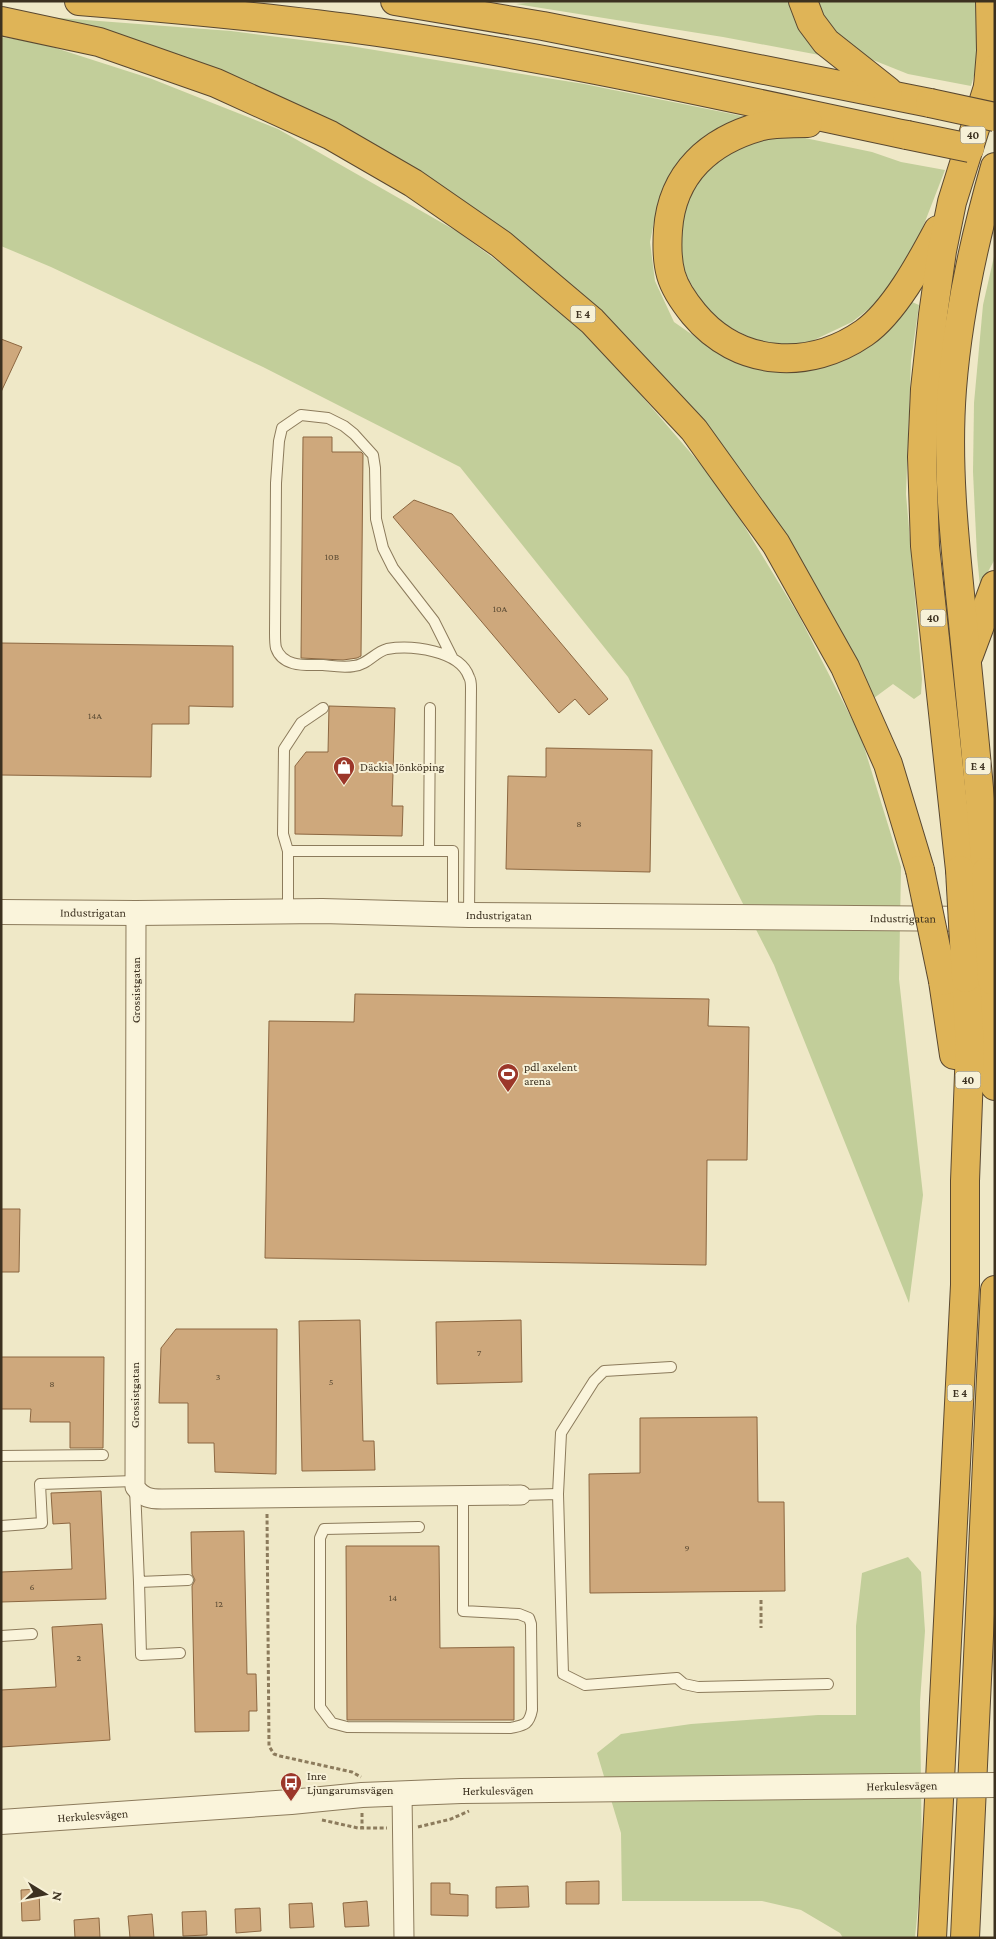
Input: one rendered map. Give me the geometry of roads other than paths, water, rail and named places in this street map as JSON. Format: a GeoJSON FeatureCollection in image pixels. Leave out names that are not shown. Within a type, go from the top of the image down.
{"type":"FeatureCollection","features":[{"type":"Feature","properties":{"kind":"highway"},"geometry":{"type":"LineString","coordinates":[[80,1],[184,10],[376,32],[534,58],[645,79],[995,152]]}},
{"type":"Feature","properties":{"kind":"highway"},"geometry":{"type":"LineString","coordinates":[[396,1],[543,26],[995,117]]}},
{"type":"Feature","properties":{"kind":"highway"},"geometry":{"type":"LineString","coordinates":[[803,1],[811,22],[826,42],[895,96]]}},
{"type":"Feature","properties":{"kind":"highway"},"geometry":{"type":"LineString","coordinates":[[990,1],[991,78]]}},
{"type":"Feature","properties":{"kind":"highway","name":"E 4"},"geometry":{"type":"LineString","coordinates":[[1,21],[99,42],[216,83],[330,135],[412,184],[501,244],[592,321],[694,430],[776,544],[845,667],[888,764],[920,870],[967,980],[995,1086]]}},
{"type":"Feature","properties":{"kind":"highway","name":"40"},"geometry":{"type":"LineString","coordinates":[[965,1181],[970,1047],[967,980],[973,871],[926,556],[922,457],[925,389],[932,315],[942,251],[952,202],[991,78]]}},
{"type":"Feature","properties":{"kind":"highway"},"geometry":{"type":"LineString","coordinates":[[849,123],[764,126],[734,136],[710,150],[690,169],[676,191],[669,215],[667,244],[672,275],[685,302],[702,323],[724,341],[748,352],[777,359],[807,358],[838,348],[865,332],[887,310],[908,284],[952,202]]}},
{"type":"Feature","properties":{"kind":"highway","name":"E 4"},"geometry":{"type":"LineString","coordinates":[[973,871],[978,769],[952,524],[950,456],[952,389],[963,295],[978,228],[995,166]]}},
{"type":"Feature","properties":{"kind":"highway"},"geometry":{"type":"LineString","coordinates":[[967,661],[995,585]]}},
{"type":"Feature","properties":{"kind":"highway","name":"E 4"},"geometry":{"type":"LineString","coordinates":[[932,1938],[965,1285],[965,1181]]}},
{"type":"Feature","properties":{"kind":"highway","name":"E 4"},"geometry":{"type":"LineString","coordinates":[[965,1938],[995,1290]]}},
{"type":"Feature","properties":{"kind":"street","name":"Industrigatan"},"geometry":{"type":"LineString","coordinates":[[1,912],[288,912],[995,920]]}},
{"type":"Feature","properties":{"kind":"street","name":"Grossistgatan"},"geometry":{"type":"LineString","coordinates":[[135,1484],[136,913]]}},
{"type":"Feature","properties":{"kind":"street"},"geometry":{"type":"LineString","coordinates":[[135,1484],[142,1496],[151,1499],[520,1495]]}},
{"type":"Feature","properties":{"kind":"street","name":"Herkulesvägen"},"geometry":{"type":"LineString","coordinates":[[1,1822],[291,1802],[362,1795],[460,1791],[995,1785]]}},
{"type":"Feature","properties":{"kind":"street"},"geometry":{"type":"LineString","coordinates":[[402,1794],[404,1938]]}},
{"type":"Feature","properties":{"kind":"lane"},"geometry":{"type":"LineString","coordinates":[[452,657],[434,621],[393,568],[383,548],[376,519],[373,455],[349,430],[328,418],[301,415],[282,428],[279,441],[276,482],[276,649],[287,661],[296,665],[354,666],[387,649],[414,648],[442,653],[452,657],[469,676],[471,688],[461,915]]}},
{"type":"Feature","properties":{"kind":"lane"},"geometry":{"type":"LineString","coordinates":[[288,912],[288,851],[283,834],[284,749],[301,723],[323,708]]}},
{"type":"Feature","properties":{"kind":"lane"},"geometry":{"type":"LineString","coordinates":[[429,851],[430,708]]}},
{"type":"Feature","properties":{"kind":"lane"},"geometry":{"type":"LineString","coordinates":[[288,851],[453,851],[461,915]]}},
{"type":"Feature","properties":{"kind":"lane"},"geometry":{"type":"LineString","coordinates":[[671,1367],[604,1371],[594,1381],[561,1433],[558,1494],[563,1674],[586,1685],[667,1678],[677,1678],[684,1684],[698,1687],[828,1684]]}},
{"type":"Feature","properties":{"kind":"lane"},"geometry":{"type":"LineString","coordinates":[[1,1456],[103,1455]]}},
{"type":"Feature","properties":{"kind":"lane"},"geometry":{"type":"LineString","coordinates":[[1,1526],[42,1522],[40,1484],[135,1484],[141,1655],[180,1653]]}},
{"type":"Feature","properties":{"kind":"lane"},"geometry":{"type":"LineString","coordinates":[[520,1495],[558,1494]]}},
{"type":"Feature","properties":{"kind":"lane"},"geometry":{"type":"LineString","coordinates":[[419,1527],[324,1529],[320,1538],[320,1707],[332,1723],[347,1727],[511,1728],[524,1725],[530,1719],[532,1710],[532,1624],[529,1618],[519,1614],[462,1612],[463,1496]]}},
{"type":"Feature","properties":{"kind":"lane"},"geometry":{"type":"LineString","coordinates":[[139,1582],[188,1580]]}},
{"type":"Feature","properties":{"kind":"lane"},"geometry":{"type":"LineString","coordinates":[[1,1636],[32,1634]]}},
{"type":"Feature","properties":{"kind":"place","name":"Däckia Jönköping"},"geometry":{"type":"Point","coordinates":[344,786]}},
{"type":"Feature","properties":{"kind":"place","name":"pdl axelent arena"},"geometry":{"type":"Point","coordinates":[508,1093]}},
{"type":"Feature","properties":{"kind":"place","name":"Inre Ljungarumsvägen"},"geometry":{"type":"Point","coordinates":[291,1802]}}]}
